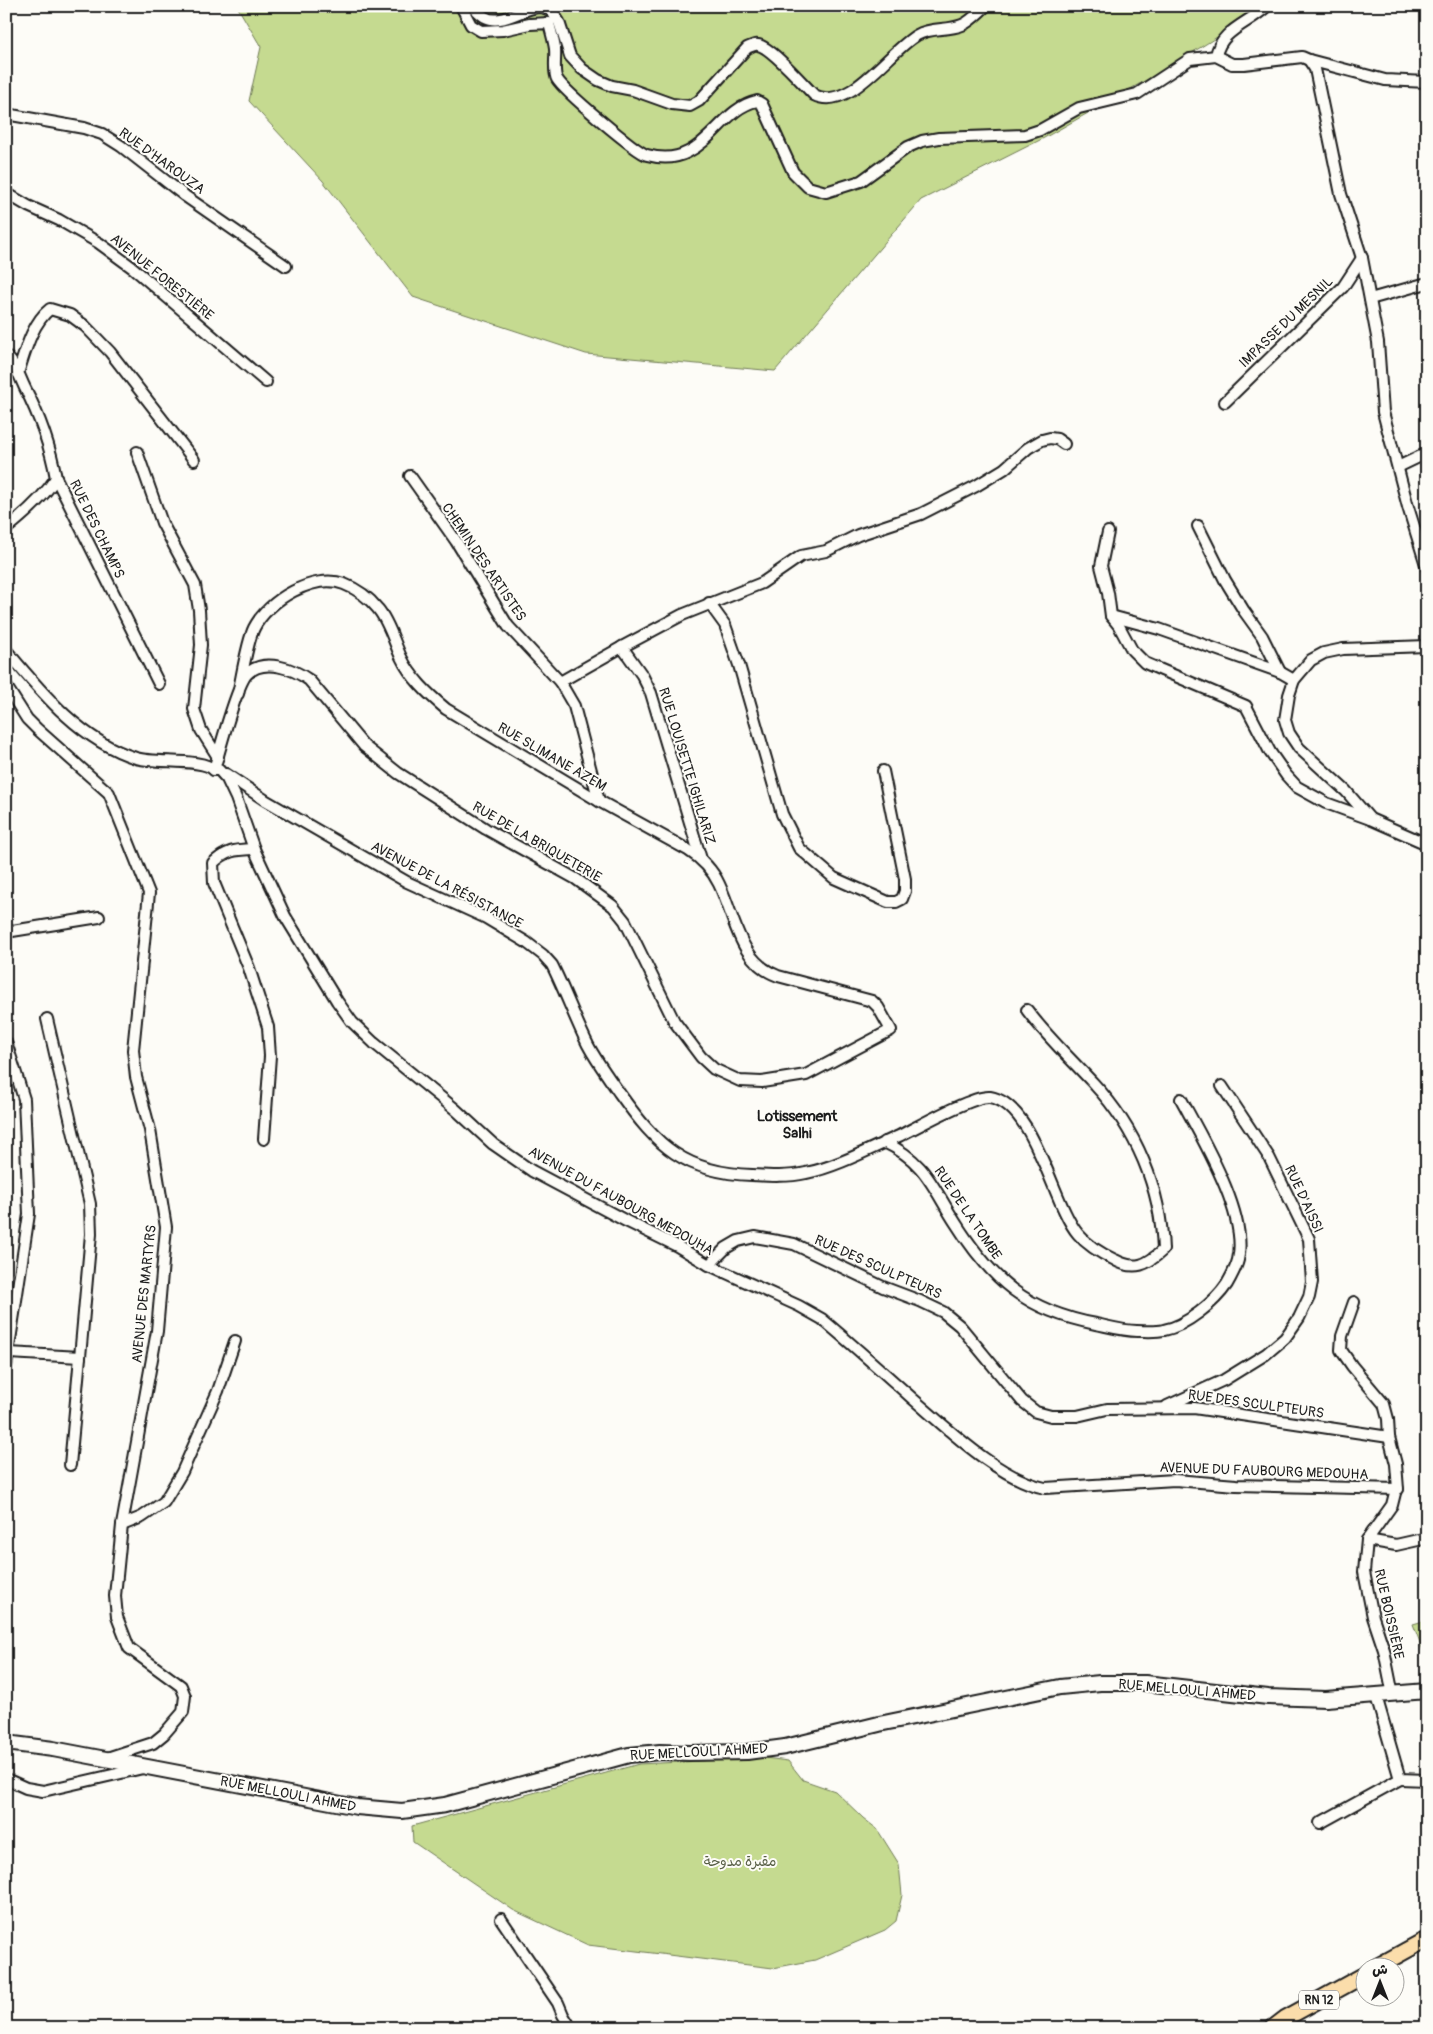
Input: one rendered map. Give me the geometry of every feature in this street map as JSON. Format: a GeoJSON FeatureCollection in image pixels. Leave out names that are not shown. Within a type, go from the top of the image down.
{"type":"FeatureCollection","features":[{"type":"Feature","properties":{"kind":"main road"},"geometry":{"type":"LineString","coordinates":[[1396,1956],[1427,1939]]}},
{"type":"Feature","properties":{"kind":"main road","name":"RN 12"},"geometry":{"type":"LineString","coordinates":[[1273,2028],[1286,2018],[1356,1980]]}},
{"type":"Feature","properties":{"kind":"street"},"geometry":{"type":"LineString","coordinates":[[460,6],[471,25],[480,32],[549,23],[555,49],[556,78],[586,108],[645,155],[671,159],[688,152],[740,107],[757,101],[762,104],[792,172],[808,187],[826,192],[861,181],[908,147],[922,141],[939,138],[1025,135],[1040,130],[1079,108],[1137,94],[1190,59],[1216,56],[1232,64],[1268,62],[1302,57],[1385,80],[1427,82]]}},
{"type":"Feature","properties":{"kind":"street"},"geometry":{"type":"LineString","coordinates":[[472,6],[485,17],[494,18],[508,17],[540,7],[551,10],[559,22],[570,56],[582,70],[612,86],[633,90],[660,101],[690,106],[699,101],[747,48],[755,45],[766,48],[776,56],[814,95],[821,99],[840,97],[863,82],[886,59],[916,35],[930,29],[963,25],[986,6]]}},
{"type":"Feature","properties":{"kind":"street"},"geometry":{"type":"LineString","coordinates":[[1216,56],[1217,46],[1226,35],[1260,13],[1267,6]]}},
{"type":"Feature","properties":{"kind":"street"},"geometry":{"type":"LineString","coordinates":[[1309,60],[1315,70],[1341,194],[1362,258],[1378,342],[1383,412],[1427,568]]}},
{"type":"Feature","properties":{"kind":"street","name":"RUE D'HAROUZA"},"geometry":{"type":"LineString","coordinates":[[6,114],[84,128],[102,134],[121,146],[185,196],[286,266]]}},
{"type":"Feature","properties":{"kind":"street","name":"AVENUE FORESTIÈRE"},"geometry":{"type":"LineString","coordinates":[[6,193],[28,206],[59,220],[100,244],[132,268],[266,382]]}},
{"type":"Feature","properties":{"kind":"street","name":"IMPASSE DU MESNIL"},"geometry":{"type":"LineString","coordinates":[[1225,402],[1343,287],[1362,258]]}},
{"type":"Feature","properties":{"kind":"street"},"geometry":{"type":"LineString","coordinates":[[1370,299],[1427,283]]}},
{"type":"Feature","properties":{"kind":"street"},"geometry":{"type":"LineString","coordinates":[[18,373],[30,341],[46,313],[50,310],[70,315],[85,326],[110,352],[194,460]]}},
{"type":"Feature","properties":{"kind":"street","name":"RUE DES CHAMPS"},"geometry":{"type":"LineString","coordinates":[[6,356],[18,373],[38,413],[48,441],[56,478],[159,684]]}},
{"type":"Feature","properties":{"kind":"street"},"geometry":{"type":"LineString","coordinates":[[599,801],[574,706],[560,682],[682,615],[762,583],[801,556],[826,551],[858,535],[921,514],[983,482],[1028,448],[1042,440],[1050,438],[1064,444]]}},
{"type":"Feature","properties":{"kind":"street"},"geometry":{"type":"LineString","coordinates":[[137,452],[162,523],[195,585],[201,645],[194,709],[201,730],[218,757]]}},
{"type":"Feature","properties":{"kind":"street"},"geometry":{"type":"LineString","coordinates":[[1398,467],[1427,454]]}},
{"type":"Feature","properties":{"kind":"street","name":"CHEMIN DES ARTISTES"},"geometry":{"type":"LineString","coordinates":[[410,476],[456,541],[508,626],[560,682]]}},
{"type":"Feature","properties":{"kind":"street"},"geometry":{"type":"LineString","coordinates":[[6,529],[26,513],[48,490],[56,478]]}},
{"type":"Feature","properties":{"kind":"street"},"geometry":{"type":"LineString","coordinates":[[1198,526],[1225,580],[1262,636],[1280,672]]}},
{"type":"Feature","properties":{"kind":"street"},"geometry":{"type":"LineString","coordinates":[[1108,532],[1101,566],[1108,593],[1111,616],[1119,626],[1132,650],[1144,663],[1246,706],[1270,752],[1297,787],[1326,803],[1370,819],[1427,844]]}},
{"type":"Feature","properties":{"kind":"street","name":"RUE SLIMANE AZEM"},"geometry":{"type":"LineString","coordinates":[[238,694],[253,629],[262,615],[275,602],[292,591],[317,584],[334,582],[345,585],[367,598],[380,611],[402,659],[414,678],[426,692],[446,709],[599,801],[701,859],[719,884],[740,937],[757,964],[767,972],[778,976],[872,1001],[878,1007],[890,1030]]}},
{"type":"Feature","properties":{"kind":"street"},"geometry":{"type":"LineString","coordinates":[[709,603],[725,625],[739,665],[782,814],[799,848],[834,878],[888,902],[896,902],[902,899],[905,891],[905,878],[883,771]]}},
{"type":"Feature","properties":{"kind":"street"},"geometry":{"type":"LineString","coordinates":[[1111,616],[1159,630],[1280,672],[1294,680]]}},
{"type":"Feature","properties":{"kind":"street"},"geometry":{"type":"LineString","coordinates":[[1370,819],[1346,791],[1299,748],[1289,734],[1285,720],[1289,695],[1294,680],[1311,660],[1324,653],[1343,649],[1427,646]]}},
{"type":"Feature","properties":{"kind":"street","name":"RUE LOUISETTE IGHILARIZ"},"geometry":{"type":"LineString","coordinates":[[622,647],[651,693],[701,859]]}},
{"type":"Feature","properties":{"kind":"street"},"geometry":{"type":"LineString","coordinates":[[6,650],[38,689],[55,705],[76,724],[109,746],[136,758],[158,763],[194,762],[210,765],[216,770]]}},
{"type":"Feature","properties":{"kind":"street","name":"RUE DE LA BRIQUETERIE"},"geometry":{"type":"LineString","coordinates":[[216,770],[218,757],[246,674],[264,666],[283,667],[298,672],[309,680],[364,746],[398,773],[486,829],[576,879],[613,906],[625,921],[674,1021],[701,1057],[727,1077],[740,1082],[762,1082],[806,1075],[890,1030]]}},
{"type":"Feature","properties":{"kind":"street","name":"AVENUE DES MARTYRS"},"geometry":{"type":"LineString","coordinates":[[6,686],[27,719],[108,792],[149,893],[133,1050],[136,1077],[150,1130],[166,1227],[157,1331],[122,1525],[115,1596],[117,1617],[128,1648],[181,1686],[185,1696],[183,1712],[164,1734],[147,1745],[105,1759]]}},
{"type":"Feature","properties":{"kind":"street","name":"AVENUE DU FAUBOURG MEDOUHA"},"geometry":{"type":"LineString","coordinates":[[216,770],[227,780],[236,798],[254,849],[285,916],[337,1001],[352,1022],[374,1043],[455,1109],[493,1144],[532,1171],[626,1221],[678,1246],[708,1265],[799,1306],[822,1319],[965,1445],[1030,1485],[1044,1488],[1065,1488],[1175,1480],[1236,1485],[1398,1489]]}},
{"type":"Feature","properties":{"kind":"street","name":"AVENUE DE LA RÉSISTANCE"},"geometry":{"type":"LineString","coordinates":[[216,770],[421,889],[486,918],[526,942],[543,955],[552,965],[589,1046],[606,1074],[634,1114],[655,1137],[685,1161],[731,1174],[791,1175],[821,1169],[976,1099],[992,1098],[1008,1107],[1034,1141],[1047,1167],[1064,1210],[1078,1234],[1096,1250],[1127,1266],[1142,1265],[1153,1260],[1163,1250],[1162,1235],[1146,1163],[1129,1130],[1095,1084],[1068,1058],[1027,1010]]}},
{"type":"Feature","properties":{"kind":"street"},"geometry":{"type":"LineString","coordinates":[[254,849],[224,853],[213,864],[213,872],[214,883],[249,968],[268,1027],[270,1056],[264,1139]]}},
{"type":"Feature","properties":{"kind":"street"},"geometry":{"type":"LineString","coordinates":[[6,932],[99,917]]}},
{"type":"Feature","properties":{"kind":"street"},"geometry":{"type":"LineString","coordinates":[[47,1019],[90,1204],[91,1234],[70,1465]]}},
{"type":"Feature","properties":{"kind":"street"},"geometry":{"type":"LineString","coordinates":[[6,1042],[24,1099],[29,1214],[6,1367]]}},
{"type":"Feature","properties":{"kind":"street","name":"RUE D'AISSI"},"geometry":{"type":"LineString","coordinates":[[1162,1408],[1224,1380],[1266,1354],[1285,1338],[1299,1318],[1309,1297],[1312,1282],[1309,1239],[1269,1157],[1222,1086]]}},
{"type":"Feature","properties":{"kind":"street","name":"RUE DE LA TOMBE"},"geometry":{"type":"LineString","coordinates":[[884,1142],[912,1158],[926,1174],[979,1258],[1020,1296],[1070,1319],[1130,1331],[1164,1330],[1191,1318],[1221,1293],[1230,1279],[1238,1260],[1239,1234],[1234,1211],[1216,1166],[1181,1099]]}},
{"type":"Feature","properties":{"kind":"street","name":"RUE DES SCULPTEURS"},"geometry":{"type":"LineString","coordinates":[[708,1265],[726,1248],[755,1237],[794,1244],[883,1287],[943,1312],[960,1326],[1022,1401],[1036,1412],[1051,1416],[1065,1417],[1107,1409],[1194,1408],[1389,1437]]}},
{"type":"Feature","properties":{"kind":"street"},"geometry":{"type":"LineString","coordinates":[[1354,1302],[1342,1336],[1341,1350],[1384,1404],[1388,1419],[1389,1437],[1396,1464],[1398,1489],[1396,1490],[1392,1505],[1367,1540],[1396,1545],[1427,1538]]}},
{"type":"Feature","properties":{"kind":"street"},"geometry":{"type":"LineString","coordinates":[[122,1525],[142,1517],[164,1502],[182,1472],[218,1391],[235,1341]]}},
{"type":"Feature","properties":{"kind":"street"},"geometry":{"type":"LineString","coordinates":[[9,1353],[80,1358]]}},
{"type":"Feature","properties":{"kind":"street","name":"RUE BOISSIÈRE"},"geometry":{"type":"LineString","coordinates":[[1367,1540],[1364,1572],[1373,1617],[1384,1650],[1393,1695]]}},
{"type":"Feature","properties":{"kind":"street","name":"RUE MELLOULI AHMED"},"geometry":{"type":"LineString","coordinates":[[6,1743],[53,1749],[357,1807],[402,1811],[445,1805],[629,1755],[660,1752],[747,1752],[785,1747],[879,1724],[1060,1687],[1100,1683],[1145,1683],[1268,1697],[1326,1700],[1427,1691]]}},
{"type":"Feature","properties":{"kind":"street"},"geometry":{"type":"LineString","coordinates":[[1376,1696],[1400,1779]]}},
{"type":"Feature","properties":{"kind":"street"},"geometry":{"type":"LineString","coordinates":[[6,1779],[26,1788],[43,1791],[147,1767]]}},
{"type":"Feature","properties":{"kind":"street"},"geometry":{"type":"LineString","coordinates":[[1320,1823],[1400,1779],[1427,1780]]}},
{"type":"Feature","properties":{"kind":"street"},"geometry":{"type":"LineString","coordinates":[[501,1919],[558,2003],[571,2028]]}},
{"type":"Feature","properties":{"kind":"green space"},"geometry":{"type":"Polygon","coordinates":[[[237,6],[1267,6],[1169,67],[1044,138],[921,200],[775,371],[586,354],[413,297],[323,181],[249,101],[261,47],[237,6]]]}},
{"type":"Feature","properties":{"kind":"green space"},"geometry":{"type":"Polygon","coordinates":[[[1427,1620],[1427,1661],[1413,1624],[1427,1620]]]}},
{"type":"Feature","properties":{"kind":"green space","name":"مقبرة مدوحة"},"geometry":{"type":"Polygon","coordinates":[[[765,1758],[788,1761],[803,1780],[835,1791],[877,1829],[899,1864],[902,1895],[896,1921],[885,1930],[815,1960],[773,1968],[588,1945],[513,1910],[413,1842],[412,1826],[639,1764],[765,1758]]]}},
{"type":"Feature","properties":{"kind":"district","name":"Lotissement Salhi"},"geometry":{"type":"Point","coordinates":[797,1124]}}]}
